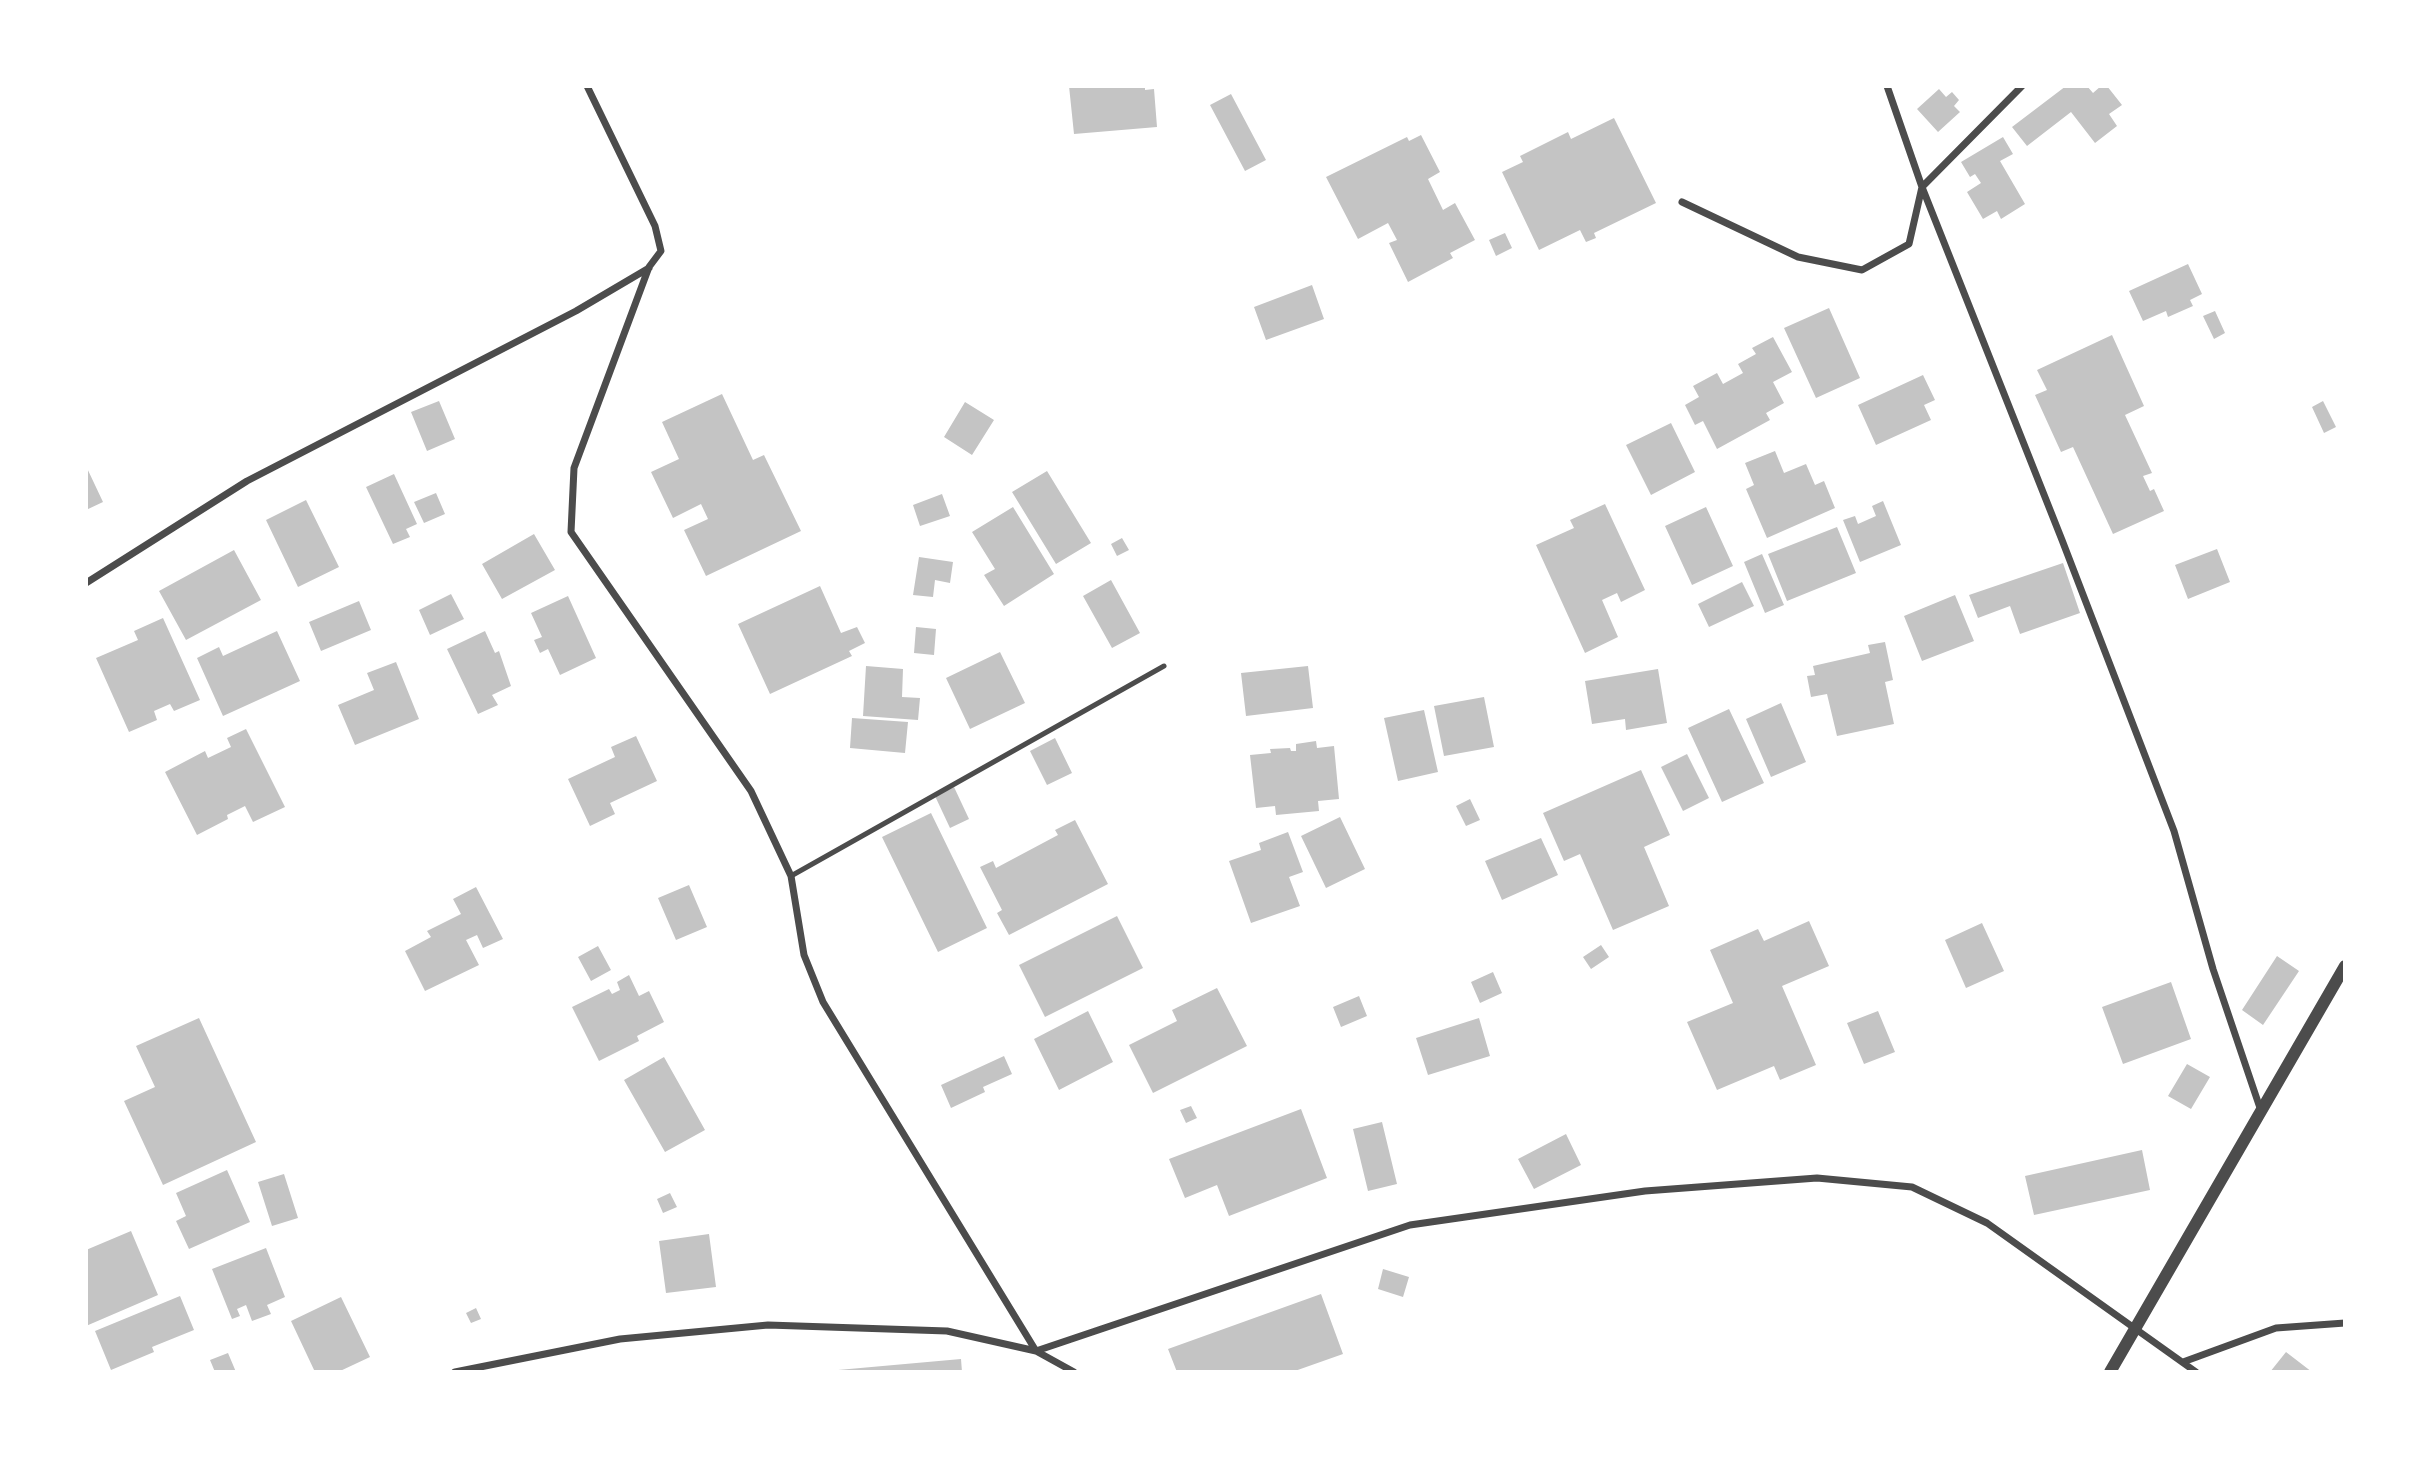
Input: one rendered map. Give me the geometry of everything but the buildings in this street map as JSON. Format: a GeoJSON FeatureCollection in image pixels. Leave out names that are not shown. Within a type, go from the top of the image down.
{"type":"FeatureCollection","features":[{"type":"Feature","properties":{"kind":"street"},"geometry":{"type":"LineString","coordinates":[[587,86],[655,226],[661,251],[649,267],[573,468],[571,532],[751,791],[791,876],[804,954],[822,1002],[1036,1351]]}},
{"type":"Feature","properties":{"kind":"street"},"geometry":{"type":"LineString","coordinates":[[1887,86],[1922,187],[2174,831],[2213,968],[2260,1108]]}},
{"type":"Feature","properties":{"kind":"street"},"geometry":{"type":"LineString","coordinates":[[1682,202],[1798,257],[1862,270],[1909,244],[1922,187],[2022,86]]}},
{"type":"Feature","properties":{"kind":"street"},"geometry":{"type":"LineString","coordinates":[[86,583],[247,481],[576,311],[649,267]]}},
{"type":"Feature","properties":{"kind":"street"},"geometry":{"type":"LineString","coordinates":[[2110,1372],[2260,1108],[2345,966]]}},
{"type":"Feature","properties":{"kind":"street"},"geometry":{"type":"LineString","coordinates":[[1036,1351],[1410,1225],[1645,1191],[1817,1178],[1912,1187],[1987,1223],[2196,1372]]}},
{"type":"Feature","properties":{"kind":"street"},"geometry":{"type":"LineString","coordinates":[[2183,1362],[2276,1328],[2345,1323]]}},
{"type":"Feature","properties":{"kind":"street"},"geometry":{"type":"LineString","coordinates":[[455,1372],[620,1339],[768,1325],[947,1331],[1036,1351],[1074,1372]]}},
{"type":"Feature","properties":{"kind":"lane"},"geometry":{"type":"LineString","coordinates":[[791,876],[1164,666]]}}]}
